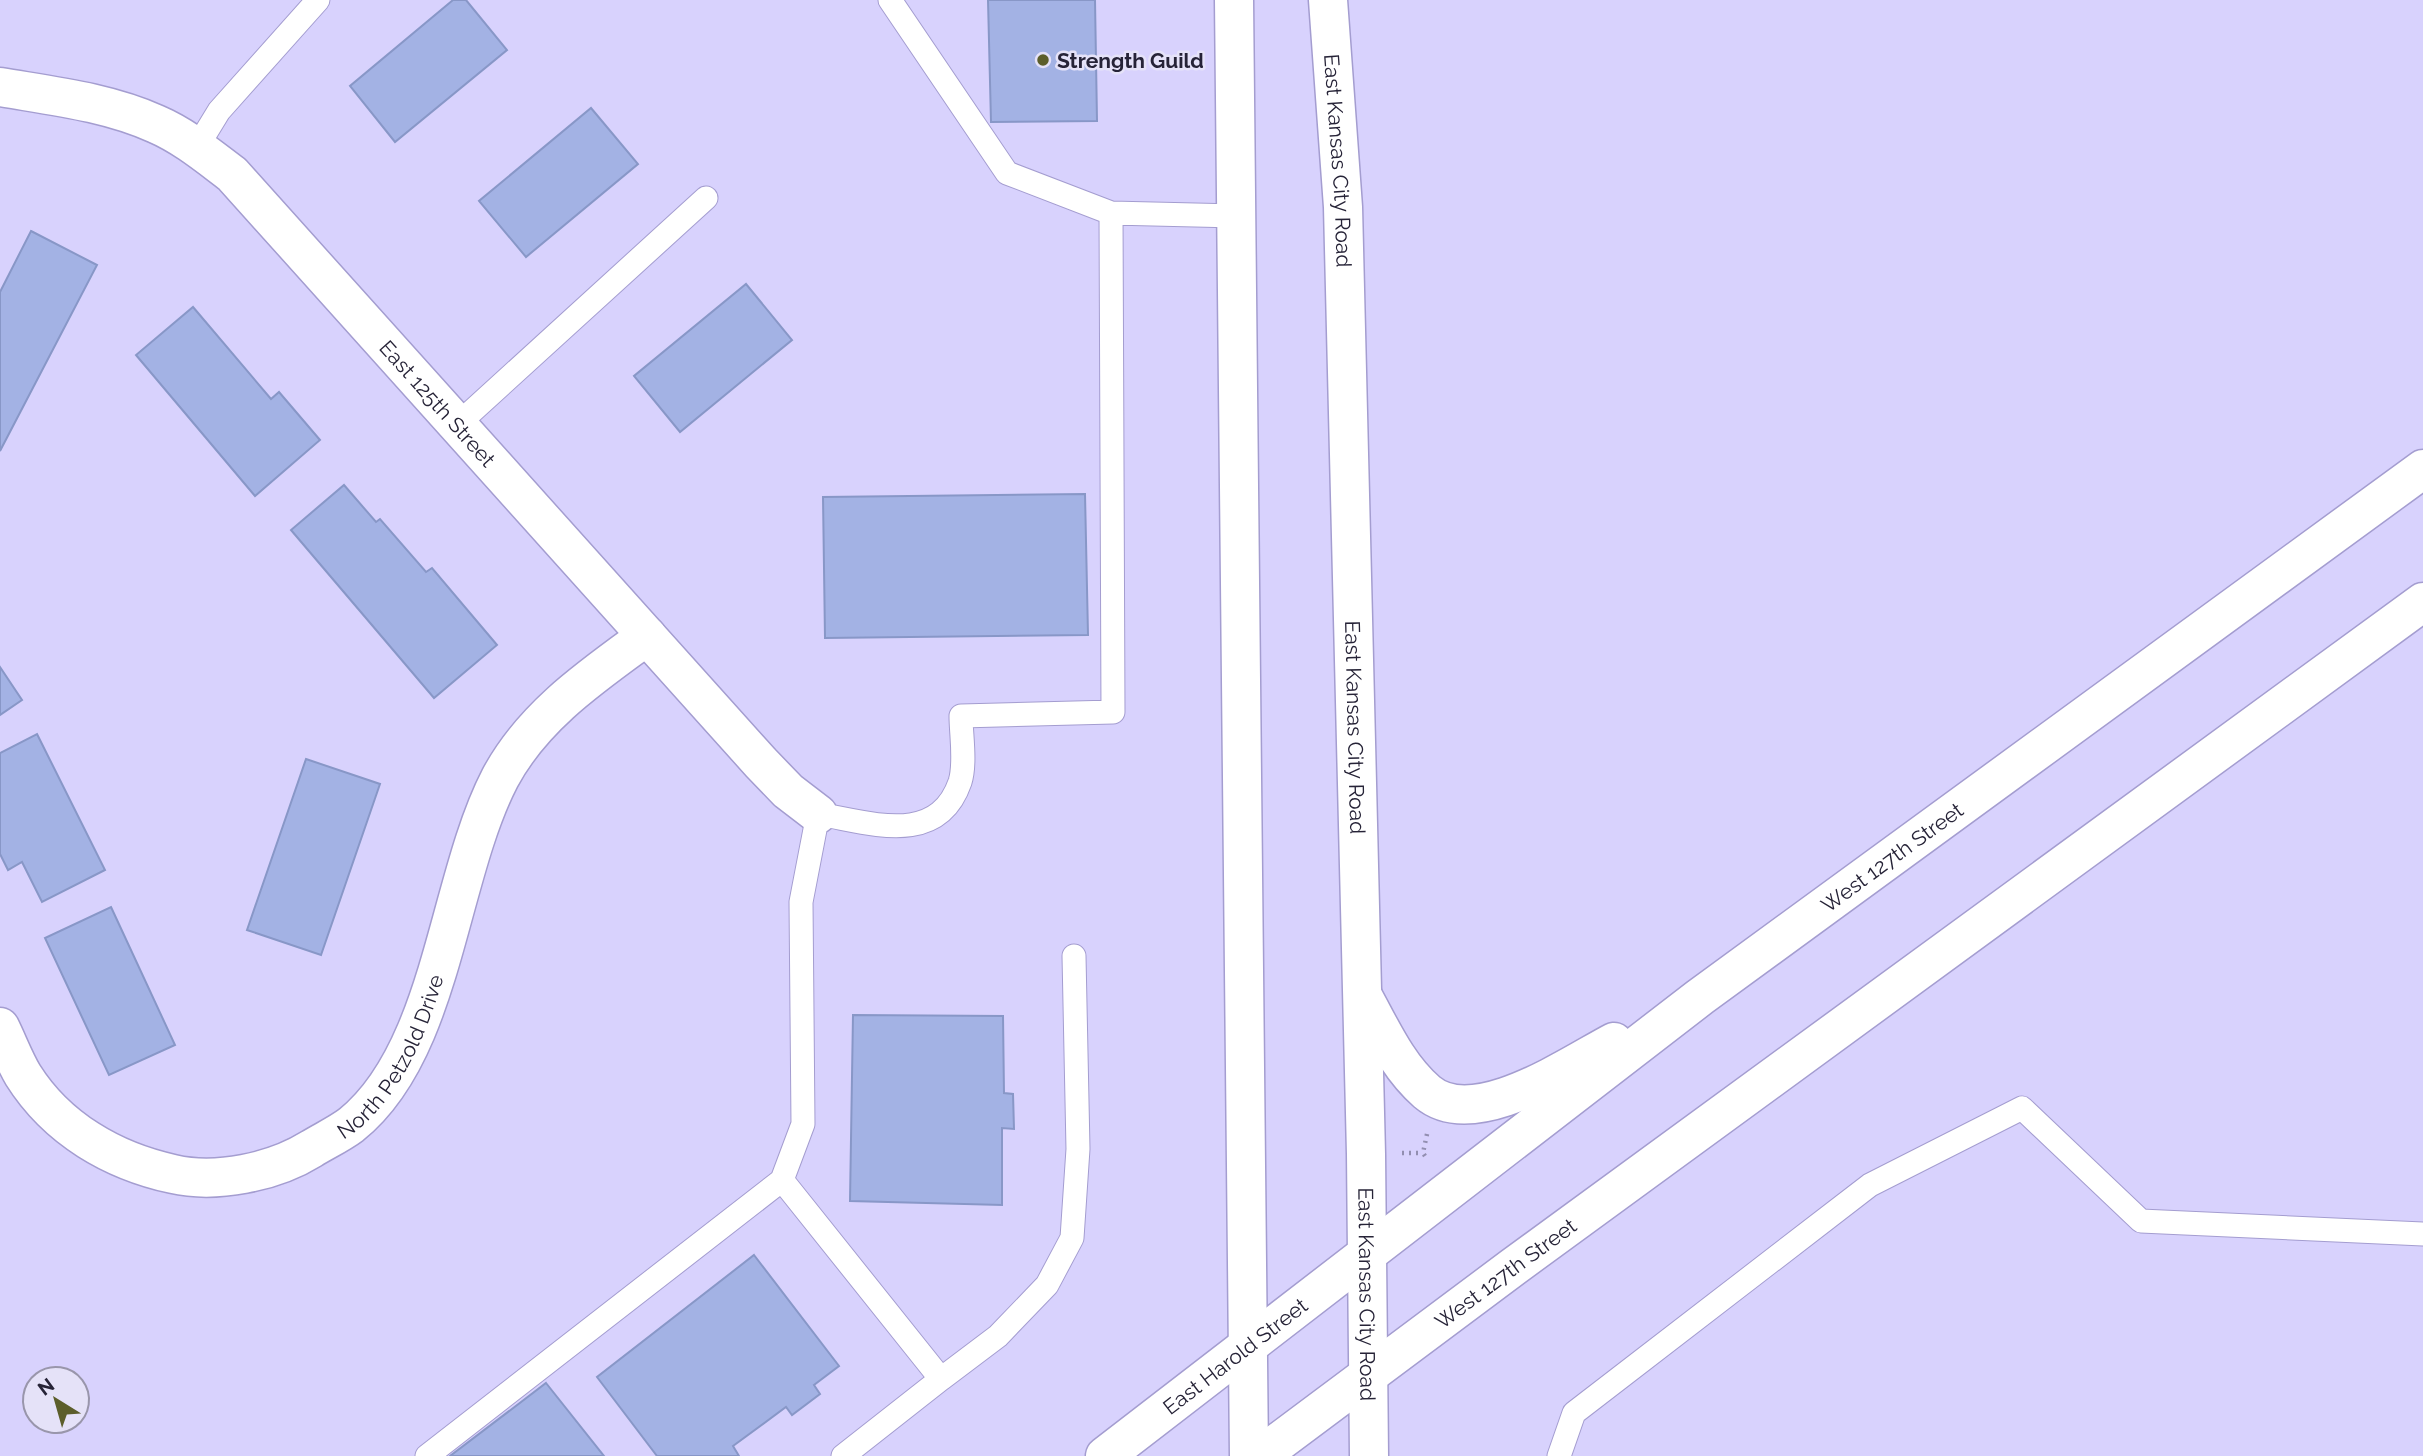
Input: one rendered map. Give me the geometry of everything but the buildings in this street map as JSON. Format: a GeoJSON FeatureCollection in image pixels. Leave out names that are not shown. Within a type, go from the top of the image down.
{"type":"FeatureCollection","features":[{"type":"Feature","properties":{"kind":"main road"},"geometry":{"type":"LineString","coordinates":[[1234,0],[1249,1456]]}},
{"type":"Feature","properties":{"kind":"main road","name":"East Kansas City Road"},"geometry":{"type":"LineString","coordinates":[[1328,0],[1343,207],[1362,995],[1369,1456]]}},
{"type":"Feature","properties":{"kind":"main road","name":"East 125th Street"},"geometry":{"type":"LineString","coordinates":[[0,88],[115,108],[158,124],[197,147],[232,174],[761,763],[788,790],[818,814]]}},
{"type":"Feature","properties":{"kind":"main road","name":"West 127th Street"},"geometry":{"type":"LineString","coordinates":[[1366,1255],[1700,997],[2423,469]]}},
{"type":"Feature","properties":{"kind":"main road","name":"West 127th Street"},"geometry":{"type":"LineString","coordinates":[[1368,1374],[2423,602]]}},
{"type":"Feature","properties":{"kind":"main road","name":"North Petzold Drive"},"geometry":{"type":"LineString","coordinates":[[0,1027],[24,1076],[60,1119],[103,1150],[135,1166],[187,1178],[257,1172],[292,1161],[327,1140],[351,1125],[376,1100],[397,1071],[423,1011],[480,826],[501,777],[541,720],[578,686],[647,636]]}},
{"type":"Feature","properties":{"kind":"main road"},"geometry":{"type":"LineString","coordinates":[[1362,995],[1403,1067],[1427,1092],[1436,1098],[1456,1103],[1480,1104],[1514,1094],[1700,997]]}},
{"type":"Feature","properties":{"kind":"main road","name":"East Harold Street"},"geometry":{"type":"LineString","coordinates":[[1105,1456],[1366,1255]]}},
{"type":"Feature","properties":{"kind":"main road"},"geometry":{"type":"LineString","coordinates":[[1260,1456],[1368,1374]]}},
{"type":"Feature","properties":{"kind":"lane"},"geometry":{"type":"LineString","coordinates":[[197,147],[219,111],[318,0]]}},
{"type":"Feature","properties":{"kind":"lane"},"geometry":{"type":"LineString","coordinates":[[890,0],[1007,173],[1111,213],[1237,216]]}},
{"type":"Feature","properties":{"kind":"lane"},"geometry":{"type":"LineString","coordinates":[[458,424],[706,198]]}},
{"type":"Feature","properties":{"kind":"lane"},"geometry":{"type":"LineString","coordinates":[[427,1456],[782,1180],[803,1124],[801,902],[818,814],[904,828],[933,819],[947,806],[961,780],[961,716],[1113,712],[1111,213]]}},
{"type":"Feature","properties":{"kind":"lane"},"geometry":{"type":"LineString","coordinates":[[843,1456],[998,1335],[1047,1285],[1072,1238],[1078,1149],[1074,956]]}},
{"type":"Feature","properties":{"kind":"lane"},"geometry":{"type":"LineString","coordinates":[[1559,1456],[1574,1413],[1870,1185],[2022,1108],[2141,1221],[2423,1234]]}},
{"type":"Feature","properties":{"kind":"lane"},"geometry":{"type":"LineString","coordinates":[[782,1180],[941,1379]]}},
{"type":"Feature","properties":{"kind":"path"},"geometry":{"type":"LineString","coordinates":[[1396,1153],[1423,1153],[1427,1131]]}},
{"type":"Feature","properties":{"kind":"place","name":"Strength Guild"},"geometry":{"type":"Point","coordinates":[1043,60]}}]}
